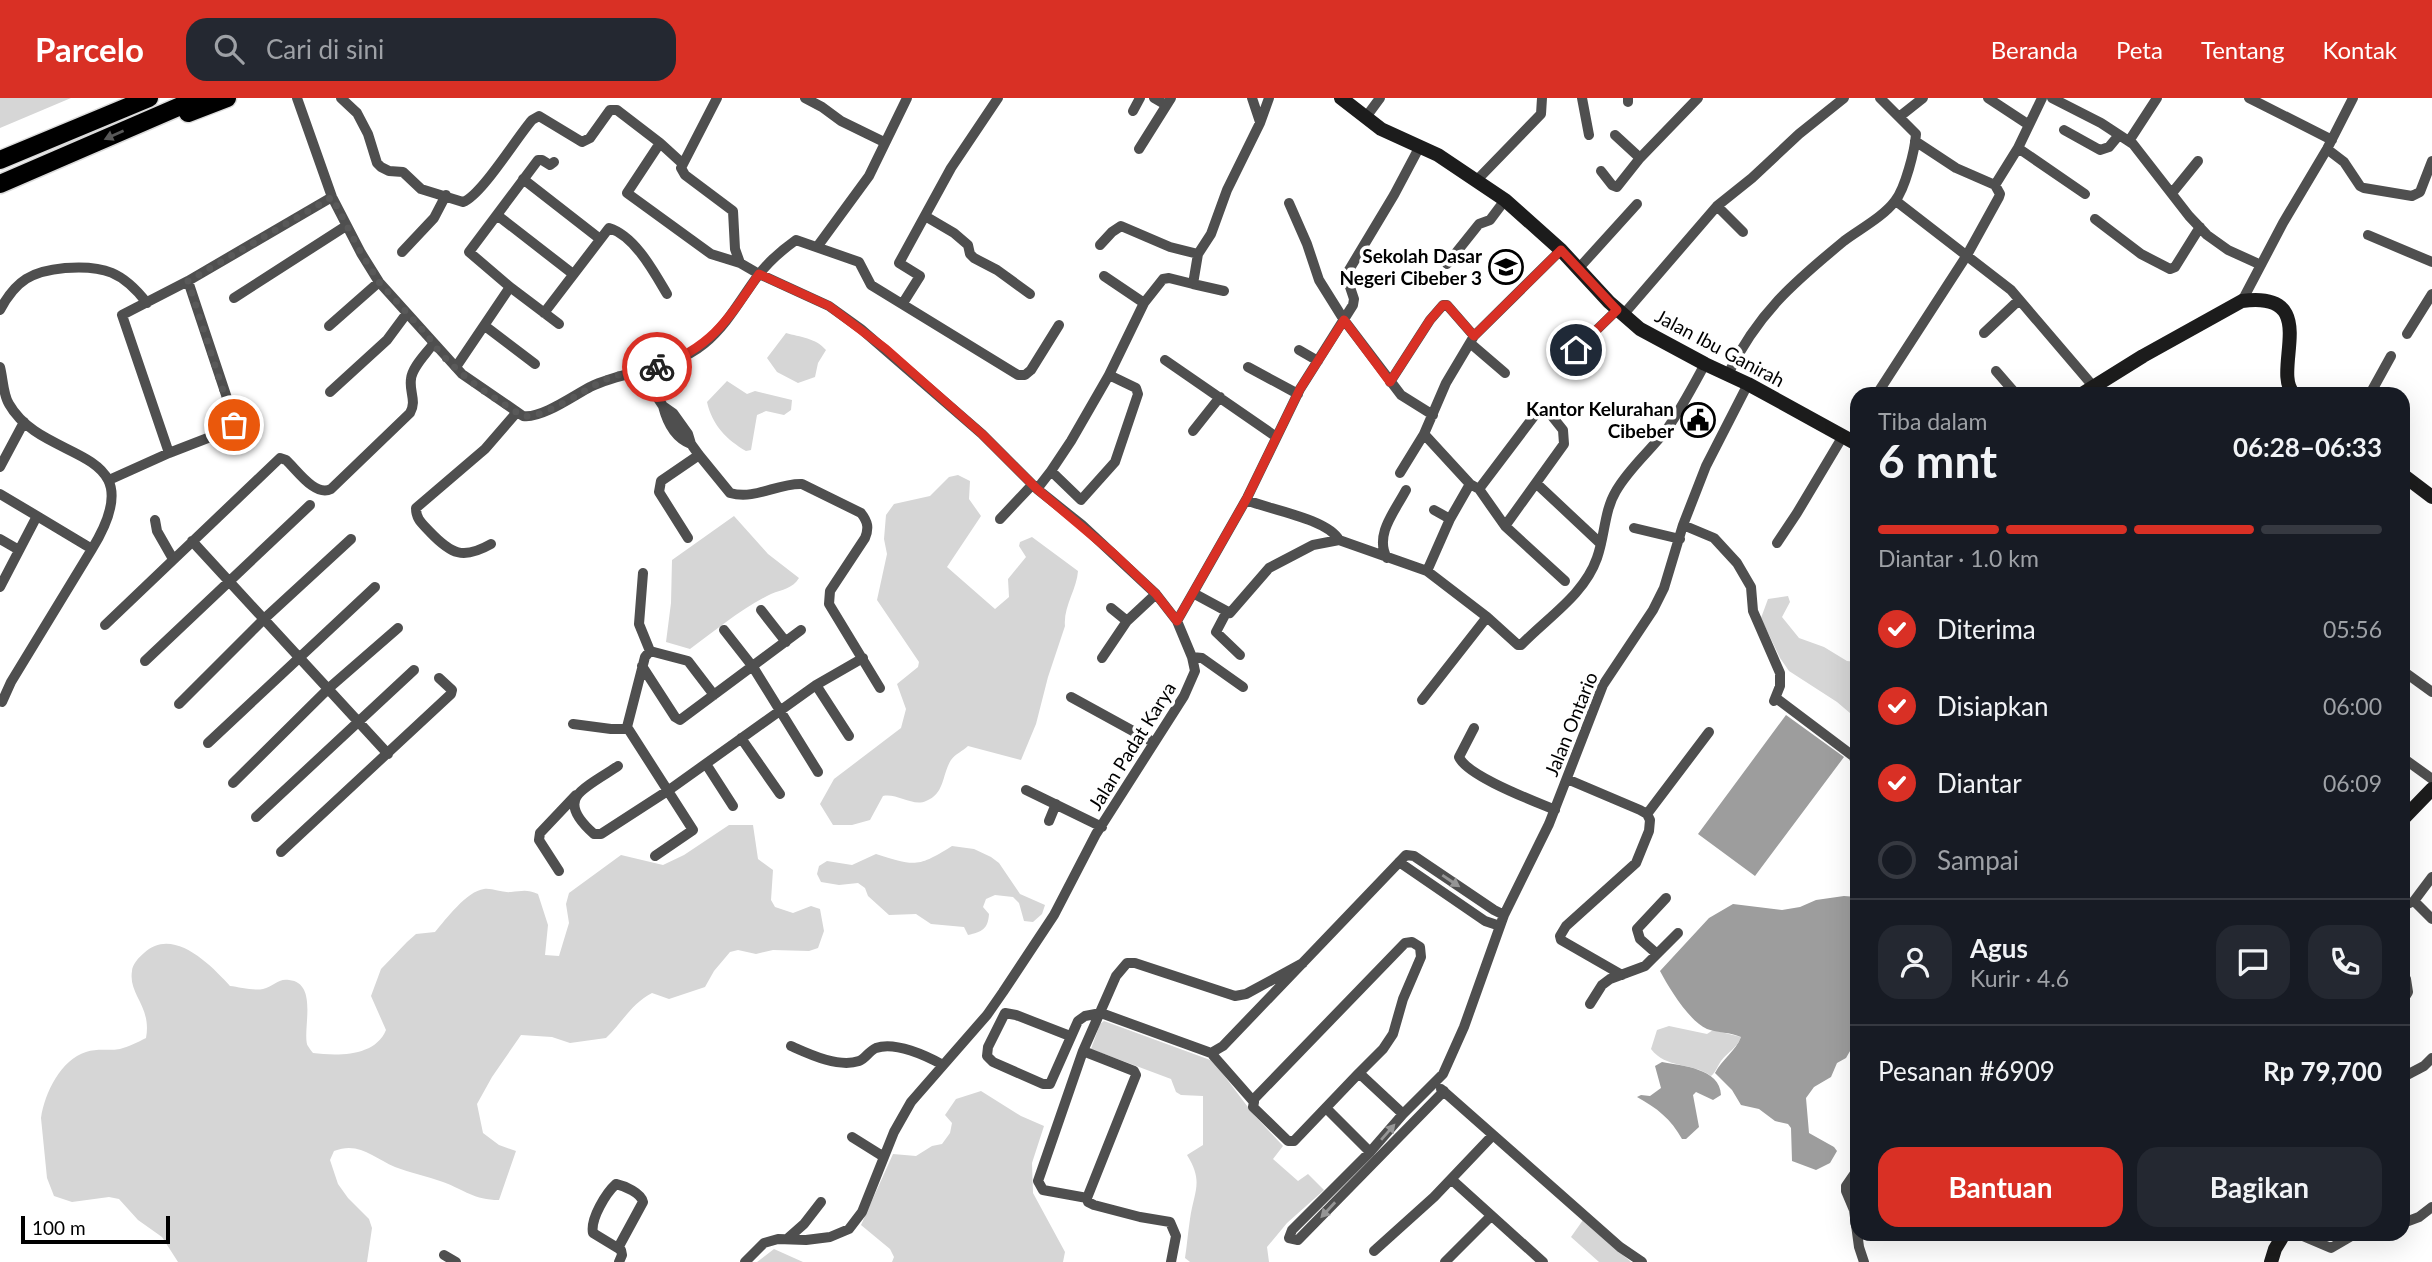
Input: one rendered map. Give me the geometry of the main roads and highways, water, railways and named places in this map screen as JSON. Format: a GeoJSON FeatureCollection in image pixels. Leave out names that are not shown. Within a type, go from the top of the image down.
{"type":"FeatureCollection","features":[{"type":"Feature","properties":{"kind":"highway"},"geometry":{"type":"LineString","coordinates":[[0,160],[149,98]]}},
{"type":"Feature","properties":{"kind":"highway"},"geometry":{"type":"LineString","coordinates":[[0,184],[199,98]]}},
{"type":"Feature","properties":{"kind":"highway"},"geometry":{"type":"LineString","coordinates":[[150,120],[185,114],[227,98]]}},
{"type":"Feature","properties":{"kind":"main road","name":"Jalan Ibu Ganirah"},"geometry":{"type":"LineString","coordinates":[[1342,98],[1381,129],[1420,146],[1505,200],[1580,268],[1620,313],[1658,340],[1850,437]]}},
{"type":"Feature","properties":{"kind":"main road"},"geometry":{"type":"LineString","coordinates":[[2092,387],[2242,300],[2257,299],[2280,307],[2286,317],[2291,340],[2286,380],[2290,387]]}},
{"type":"Feature","properties":{"kind":"main road"},"geometry":{"type":"LineString","coordinates":[[2410,480],[2432,497]]}},
{"type":"Feature","properties":{"kind":"main road"},"geometry":{"type":"LineString","coordinates":[[2410,813],[2432,789]]}},
{"type":"Feature","properties":{"kind":"main road"},"geometry":{"type":"LineString","coordinates":[[2271,1262],[2280,1241]]}},
{"type":"Feature","properties":{"kind":"place","name":"Sekolah Dasar Negeri Cibeber 3"},"geometry":{"type":"Point","coordinates":[1506,267]}},
{"type":"Feature","properties":{"kind":"place","name":"Kantor Kelurahan Cibeber"},"geometry":{"type":"Point","coordinates":[1698,420]}}]}
